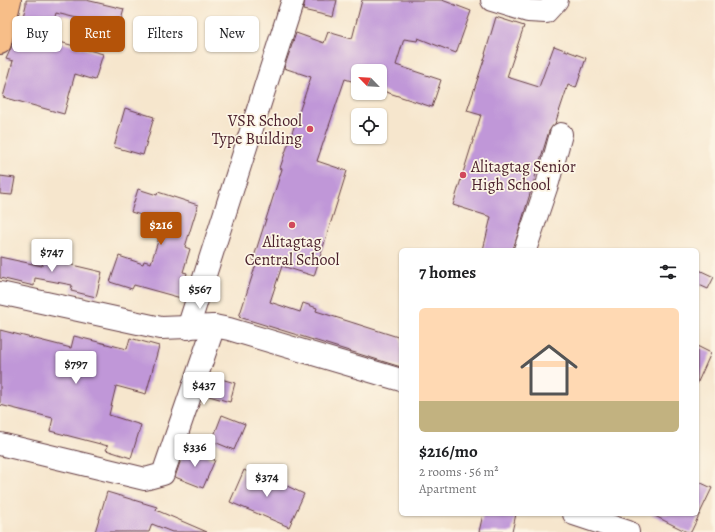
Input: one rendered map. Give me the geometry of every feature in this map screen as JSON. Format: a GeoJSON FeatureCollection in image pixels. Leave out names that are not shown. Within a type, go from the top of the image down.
{"type":"FeatureCollection","features":[{"type":"Feature","properties":{"kind":"main road"},"geometry":{"type":"LineString","coordinates":[[0,43],[10,0]]}},
{"type":"Feature","properties":{"kind":"street"},"geometry":{"type":"LineString","coordinates":[[188,328],[293,0]]}},
{"type":"Feature","properties":{"kind":"street"},"geometry":{"type":"LineString","coordinates":[[492,0],[528,11],[540,12],[546,12],[558,0]]}},
{"type":"Feature","properties":{"kind":"street"},"geometry":{"type":"LineString","coordinates":[[526,248],[548,182],[561,134]]}},
{"type":"Feature","properties":{"kind":"street"},"geometry":{"type":"LineString","coordinates":[[0,293],[161,328],[214,326],[229,329],[399,379]]}},
{"type":"Feature","properties":{"kind":"street"},"geometry":{"type":"LineString","coordinates":[[0,444],[144,479],[163,474],[214,326]]}},
{"type":"Feature","properties":{"kind":"street"},"geometry":{"type":"LineString","coordinates":[[580,516],[628,532]]}},
{"type":"Feature","properties":{"kind":"building"},"geometry":{"type":"Polygon","coordinates":[[[26,0],[86,0],[124,9],[122,16],[70,16],[56,13],[55,16],[23,16],[26,0]]]}},
{"type":"Feature","properties":{"kind":"building"},"geometry":{"type":"Polygon","coordinates":[[[305,0],[337,0],[333,17],[303,10],[305,0]]]}},
{"type":"Feature","properties":{"kind":"building"},"geometry":{"type":"Polygon","coordinates":[[[362,0],[442,0],[471,11],[456,53],[418,38],[417,41],[404,39],[396,65],[441,80],[432,107],[387,92],[387,64],[351,64],[351,81],[345,79],[317,161],[347,171],[314,276],[282,266],[270,302],[300,312],[303,303],[317,308],[316,311],[399,337],[399,366],[239,317],[257,261],[253,260],[282,169],[280,168],[311,77],[284,68],[296,33],[324,43],[328,32],[352,39],[362,0]]]}},
{"type":"Feature","properties":{"kind":"building"},"geometry":{"type":"Polygon","coordinates":[[[496,17],[524,26],[507,77],[539,87],[554,46],[586,58],[576,88],[568,85],[555,124],[549,131],[514,248],[483,248],[491,217],[453,205],[481,115],[467,111],[496,17]]]}},
{"type":"Feature","properties":{"kind":"building"},"geometry":{"type":"Polygon","coordinates":[[[62,43],[70,45],[70,52],[96,52],[103,54],[95,80],[75,74],[64,114],[3,97],[13,61],[6,59],[12,46],[12,52],[62,52],[62,43]]]}},
{"type":"Feature","properties":{"kind":"building"},"geometry":{"type":"Polygon","coordinates":[[[125,108],[154,117],[143,155],[114,147],[125,108]]]}},
{"type":"Feature","properties":{"kind":"building"},"geometry":{"type":"Polygon","coordinates":[[[0,176],[15,178],[12,195],[0,194],[0,176]]]}},
{"type":"Feature","properties":{"kind":"building"},"geometry":{"type":"Polygon","coordinates":[[[138,189],[157,195],[158,192],[198,205],[185,247],[190,249],[183,272],[187,273],[181,298],[134,285],[132,289],[110,282],[119,256],[143,264],[144,261],[151,263],[164,222],[131,212],[138,189]]]}},
{"type":"Feature","properties":{"kind":"building"},"geometry":{"type":"Polygon","coordinates":[[[45,252],[69,257],[68,264],[102,272],[96,297],[71,291],[72,285],[35,278],[34,286],[0,278],[0,257],[42,266],[45,252]]]}},
{"type":"Feature","properties":{"kind":"building"},"geometry":{"type":"Polygon","coordinates":[[[699,270],[714,277],[708,289],[699,285],[699,270]]]}},
{"type":"Feature","properties":{"kind":"building"},"geometry":{"type":"Polygon","coordinates":[[[0,330],[71,348],[74,336],[127,349],[130,338],[159,346],[146,394],[116,386],[109,415],[141,425],[131,458],[106,450],[108,446],[50,431],[53,418],[0,405],[0,330]]]}},
{"type":"Feature","properties":{"kind":"building"},"geometry":{"type":"Polygon","coordinates":[[[699,347],[711,353],[699,380],[699,347]]]}},
{"type":"Feature","properties":{"kind":"building"},"geometry":{"type":"Polygon","coordinates":[[[214,377],[235,383],[230,402],[209,396],[214,377]]]}},
{"type":"Feature","properties":{"kind":"building"},"geometry":{"type":"Polygon","coordinates":[[[222,415],[245,424],[234,450],[212,441],[222,415]]]}},
{"type":"Feature","properties":{"kind":"building"},"geometry":{"type":"Polygon","coordinates":[[[185,448],[215,460],[203,488],[175,477],[185,448]]]}},
{"type":"Feature","properties":{"kind":"building"},"geometry":{"type":"Polygon","coordinates":[[[244,470],[269,482],[272,476],[286,482],[285,485],[304,494],[289,527],[230,502],[244,470]]]}},
{"type":"Feature","properties":{"kind":"building"},"geometry":{"type":"Polygon","coordinates":[[[699,482],[712,488],[699,515],[699,482]]]}},
{"type":"Feature","properties":{"kind":"building"},"geometry":{"type":"Polygon","coordinates":[[[107,492],[157,507],[156,510],[207,532],[172,532],[152,524],[149,532],[95,532],[107,492]]]}},
{"type":"Feature","properties":{"kind":"building"},"geometry":{"type":"Polygon","coordinates":[[[483,516],[516,516],[512,532],[479,532],[483,516]]]}},
{"type":"Feature","properties":{"kind":"building"},"geometry":{"type":"Polygon","coordinates":[[[655,516],[699,516],[691,532],[687,532],[655,516]]]}},
{"type":"Feature","properties":{"kind":"place","name":"VSR School Type Building"},"geometry":{"type":"Point","coordinates":[310,129]}},
{"type":"Feature","properties":{"kind":"place","name":"Alitagtag Senior High School"},"geometry":{"type":"Point","coordinates":[463,175]}},
{"type":"Feature","properties":{"kind":"place","name":"Alitagtag Central School"},"geometry":{"type":"Point","coordinates":[292,225]}}]}
